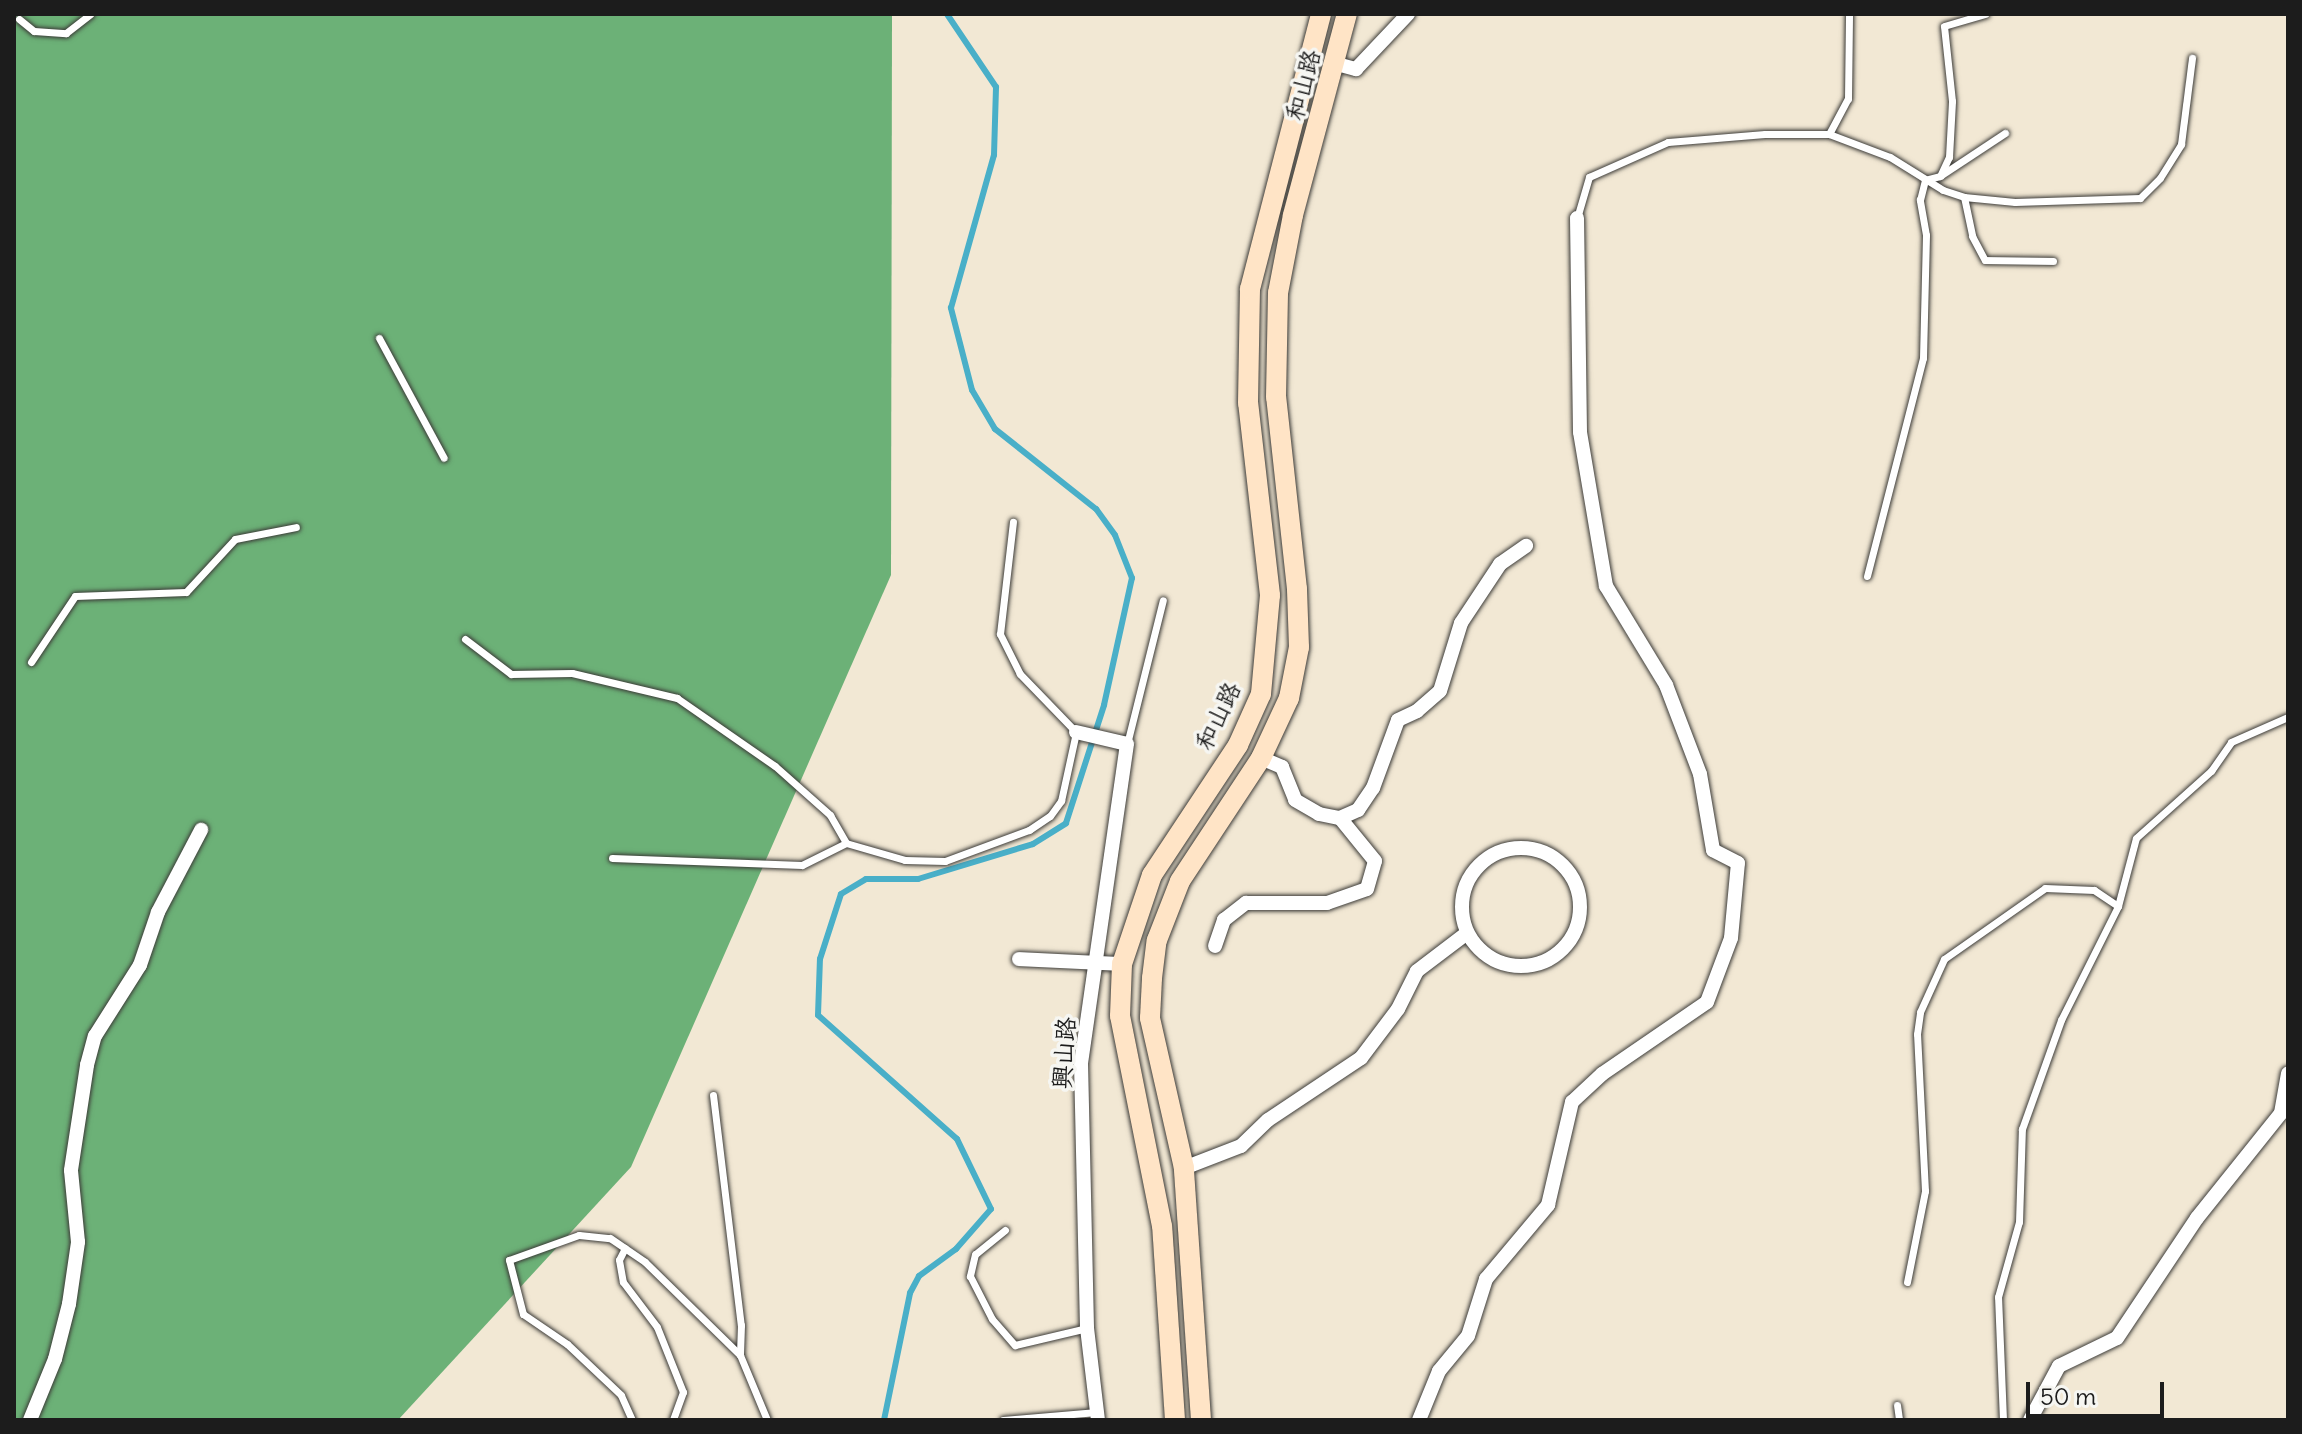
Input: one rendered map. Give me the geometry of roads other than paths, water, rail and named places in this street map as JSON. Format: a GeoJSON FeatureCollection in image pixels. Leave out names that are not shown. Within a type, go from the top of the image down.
{"type":"FeatureCollection","features":[{"type":"Feature","properties":{"kind":"main road","name":"和山路"},"geometry":{"type":"LineString","coordinates":[[1175,1420],[1162,1226],[1120,1016],[1122,964],[1152,875],[1238,745],[1261,694],[1270,595],[1248,403],[1250,289],[1321,14]]}},
{"type":"Feature","properties":{"kind":"main road","name":"和山路"},"geometry":{"type":"LineString","coordinates":[[1201,1420],[1184,1168],[1150,1018],[1157,940],[1180,881],[1261,758],[1289,698],[1299,647],[1276,397],[1278,293],[1293,215],[1337,64],[1347,14]]}},
{"type":"Feature","properties":{"kind":"street"},"geometry":{"type":"LineString","coordinates":[[1337,64],[1356,69],[1408,14]]}},
{"type":"Feature","properties":{"kind":"street"},"geometry":{"type":"LineString","coordinates":[[1419,1420],[1439,1371],[1468,1336],[1486,1279],[1548,1205],[1572,1102],[1602,1074],[1707,1002],[1731,938],[1738,863],[1713,850],[1700,774],[1666,685],[1606,586],[1580,432],[1577,218]]}},
{"type":"Feature","properties":{"kind":"street"},"geometry":{"type":"LineString","coordinates":[[1261,758],[1282,767],[1295,800],[1319,814],[1340,818],[1358,810],[1373,788],[1398,720],[1417,711],[1440,691],[1461,623],[1500,564],[1526,546]]}},
{"type":"Feature","properties":{"kind":"street"},"geometry":{"type":"LineString","coordinates":[[1076,732],[1127,744]]}},
{"type":"Feature","properties":{"kind":"street","name":"興山路"},"geometry":{"type":"LineString","coordinates":[[1098,1416],[1087,1328],[1081,1063],[1127,744]]}},
{"type":"Feature","properties":{"kind":"street"},"geometry":{"type":"LineString","coordinates":[[1215,946],[1224,920],[1246,903],[1327,903],[1367,889],[1375,861],[1340,818]]}},
{"type":"Feature","properties":{"kind":"street"},"geometry":{"type":"LineString","coordinates":[[30,1420],[55,1359],[69,1304],[78,1242],[71,1170],[87,1065],[95,1036],[140,965],[158,912],[201,830]]}},
{"type":"Feature","properties":{"kind":"street"},"geometry":{"type":"LineString","coordinates":[[1518,847],[1542,851],[1562,863],[1575,882],[1581,904],[1577,928],[1565,948],[1546,962],[1524,967],[1501,964],[1481,952],[1467,933],[1461,910],[1465,887],[1477,867],[1496,853],[1518,847]]}},
{"type":"Feature","properties":{"kind":"street"},"geometry":{"type":"LineString","coordinates":[[1184,1168],[1241,1146],[1268,1120],[1361,1058],[1398,1009],[1417,971],[1467,933]]}},
{"type":"Feature","properties":{"kind":"street"},"geometry":{"type":"LineString","coordinates":[[1019,959],[1122,964]]}},
{"type":"Feature","properties":{"kind":"street"},"geometry":{"type":"LineString","coordinates":[[2030,1420],[2059,1366],[2117,1338],[2197,1218],[2281,1113],[2288,1074]]}},
{"type":"Feature","properties":{"kind":"lane"},"geometry":{"type":"LineString","coordinates":[[19,19],[34,31],[66,33],[90,14]]}},
{"type":"Feature","properties":{"kind":"lane"},"geometry":{"type":"LineString","coordinates":[[1829,134],[1848,99],[1849,14]]}},
{"type":"Feature","properties":{"kind":"lane"},"geometry":{"type":"LineString","coordinates":[[1940,176],[1949,157],[1952,101],[1944,26],[1985,14]]}},
{"type":"Feature","properties":{"kind":"lane"},"geometry":{"type":"LineString","coordinates":[[1577,218],[1589,177],[1668,142],[1829,134],[1890,157],[1925,180],[1964,197],[2015,202],[2140,198],[2160,178],[2181,144],[2192,58]]}},
{"type":"Feature","properties":{"kind":"lane"},"geometry":{"type":"LineString","coordinates":[[1925,180],[1940,176],[2005,133]]}},
{"type":"Feature","properties":{"kind":"lane"},"geometry":{"type":"LineString","coordinates":[[1867,576],[1923,358],[1926,235],[1920,200],[1925,180]]}},
{"type":"Feature","properties":{"kind":"lane"},"geometry":{"type":"LineString","coordinates":[[1964,197],[1972,236],[1985,260],[2053,261]]}},
{"type":"Feature","properties":{"kind":"lane"},"geometry":{"type":"LineString","coordinates":[[379,338],[444,458]]}},
{"type":"Feature","properties":{"kind":"lane"},"geometry":{"type":"LineString","coordinates":[[612,858],[802,865],[846,843],[905,860],[945,861],[1029,830],[1061,801],[1076,732],[1020,674],[1000,634],[1013,522]]}},
{"type":"Feature","properties":{"kind":"lane"},"geometry":{"type":"LineString","coordinates":[[31,662],[75,596],[186,592],[235,539],[296,527]]}},
{"type":"Feature","properties":{"kind":"lane"},"geometry":{"type":"LineString","coordinates":[[1127,744],[1163,600]]}},
{"type":"Feature","properties":{"kind":"lane"},"geometry":{"type":"LineString","coordinates":[[465,639],[511,674],[572,673],[677,698],[775,766],[830,815],[846,843]]}},
{"type":"Feature","properties":{"kind":"lane"},"geometry":{"type":"LineString","coordinates":[[2003,1420],[1998,1297],[2019,1222],[2022,1129],[2061,1020],[2118,906],[2136,838],[2211,771],[2231,742],[2288,717]]}},
{"type":"Feature","properties":{"kind":"lane"},"geometry":{"type":"LineString","coordinates":[[1907,1282],[1925,1191],[1917,1034],[1920,1012],[1944,959],[2045,888],[2094,890],[2118,906]]}},
{"type":"Feature","properties":{"kind":"lane"},"geometry":{"type":"LineString","coordinates":[[713,1095],[741,1325],[740,1355],[767,1420]]}},
{"type":"Feature","properties":{"kind":"lane"},"geometry":{"type":"LineString","coordinates":[[1005,1230],[975,1254],[970,1276],[992,1319],[1015,1345],[1087,1328]]}},
{"type":"Feature","properties":{"kind":"lane"},"geometry":{"type":"LineString","coordinates":[[632,1420],[621,1395],[567,1344],[523,1314],[509,1260],[579,1235],[610,1238],[625,1248],[740,1355]]}},
{"type":"Feature","properties":{"kind":"lane"},"geometry":{"type":"LineString","coordinates":[[625,1248],[619,1260],[623,1282],[657,1327],[683,1392],[673,1420]]}},
{"type":"Feature","properties":{"kind":"lane"},"geometry":{"type":"LineString","coordinates":[[1897,1405],[1899,1420]]}},
{"type":"Feature","properties":{"kind":"lane"},"geometry":{"type":"LineString","coordinates":[[1003,1420],[1098,1416]]}},
{"type":"Feature","properties":{"kind":"waterway"},"geometry":{"type":"LineString","coordinates":[[884,1420],[910,1293],[919,1276],[956,1249],[991,1209],[957,1139],[818,1015],[820,959],[841,894],[866,879],[918,879],[1033,844],[1066,823],[1104,705],[1132,578],[1115,535],[1096,509],[995,429],[972,390],[951,308],[994,155],[996,87],[947,14]]}}]}
